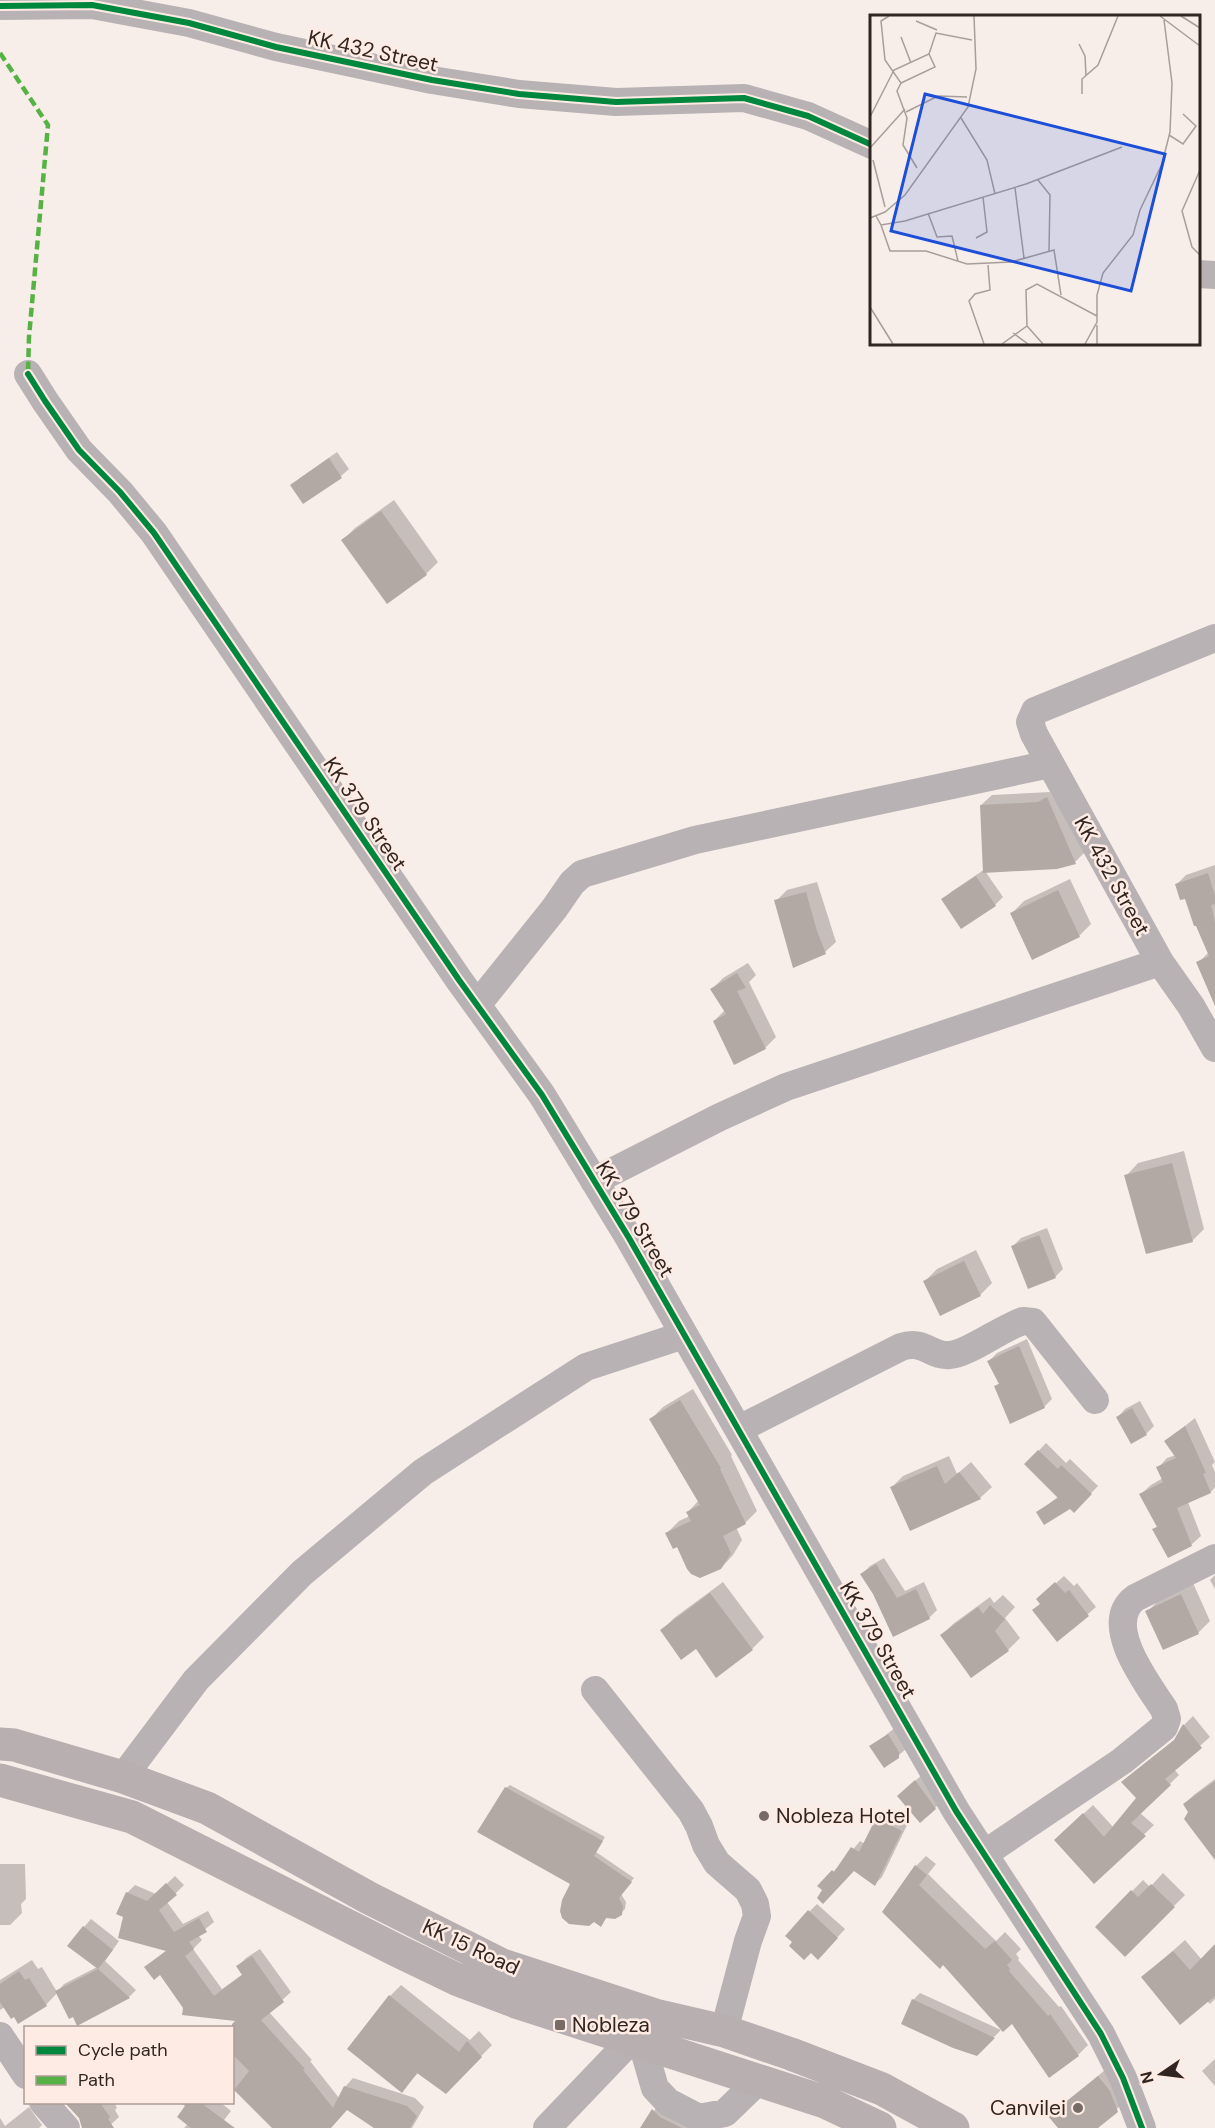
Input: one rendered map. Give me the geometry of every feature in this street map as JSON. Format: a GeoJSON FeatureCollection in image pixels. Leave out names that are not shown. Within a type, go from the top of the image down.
{"type":"FeatureCollection","features":[{"type":"Feature","properties":{"kind":"highway","name":"KK 15 Road"},"geometry":{"type":"LineString","coordinates":[[0,1744],[14,1745],[123,1777],[207,1808],[369,1898],[502,1965],[655,2015],[724,2031],[882,2089],[953,2128]]}},
{"type":"Feature","properties":{"kind":"highway","name":"KK 15 Road"},"geometry":{"type":"LineString","coordinates":[[0,1780],[132,1817],[456,1979],[516,2002],[825,2102],[880,2128]]}},
{"type":"Feature","properties":{"kind":"street","name":"KK 432 Street"},"geometry":{"type":"LineString","coordinates":[[0,6],[92,5],[189,23],[276,47],[432,80],[519,94],[615,102],[744,98],[808,116],[870,144]]}},
{"type":"Feature","properties":{"kind":"street"},"geometry":{"type":"LineString","coordinates":[[1200,274],[1215,275]]}},
{"type":"Feature","properties":{"kind":"street","name":"KK 379 Street"},"geometry":{"type":"LineString","coordinates":[[28,374],[79,450],[120,492],[154,533],[477,1005],[542,1095],[629,1238],[951,1801],[1101,2034],[1123,2078],[1142,2128]]}},
{"type":"Feature","properties":{"kind":"street","name":"KK 432 Street"},"geometry":{"type":"LineString","coordinates":[[1215,638],[1048,705],[1035,711],[1030,722],[1050,764],[1160,962],[1191,1006],[1215,1048]]}},
{"type":"Feature","properties":{"kind":"street"},"geometry":{"type":"LineString","coordinates":[[477,1005],[572,883],[582,874],[694,840],[1050,764]]}},
{"type":"Feature","properties":{"kind":"street"},"geometry":{"type":"LineString","coordinates":[[594,1181],[720,1117],[786,1087],[1160,962]]}},
{"type":"Feature","properties":{"kind":"street"},"geometry":{"type":"LineString","coordinates":[[739,1429],[901,1347],[915,1344],[943,1355],[956,1354],[1023,1321],[1033,1322],[1095,1400]]}},
{"type":"Feature","properties":{"kind":"street"},"geometry":{"type":"LineString","coordinates":[[123,1777],[196,1680],[302,1573],[423,1472],[586,1367],[684,1335]]}},
{"type":"Feature","properties":{"kind":"street"},"geometry":{"type":"LineString","coordinates":[[984,1854],[1122,1761],[1164,1727],[1167,1719],[1164,1709],[1128,1650],[1122,1629],[1123,1613],[1127,1604],[1135,1598],[1215,1558]]}},
{"type":"Feature","properties":{"kind":"street"},"geometry":{"type":"LineString","coordinates":[[595,1690],[691,1811],[717,1863],[748,1890],[754,1904],[757,1916],[724,2031]]}},
{"type":"Feature","properties":{"kind":"street"},"geometry":{"type":"LineString","coordinates":[[0,2036],[24,2072]]}},
{"type":"Feature","properties":{"kind":"street"},"geometry":{"type":"LineString","coordinates":[[547,2128],[637,2041],[655,2088],[668,2102],[699,2118],[725,2113],[759,2080]]}},
{"type":"Feature","properties":{"kind":"street"},"geometry":{"type":"LineString","coordinates":[[44,2104],[66,2128]]}},
{"type":"Feature","properties":{"kind":"building"},"geometry":{"type":"Polygon","coordinates":[[[329,458],[342,478],[303,504],[290,485],[329,458]]]}},
{"type":"Feature","properties":{"kind":"building"},"geometry":{"type":"Polygon","coordinates":[[[381,511],[427,575],[387,604],[341,540],[381,511]]]}},
{"type":"Feature","properties":{"kind":"building"},"geometry":{"type":"Polygon","coordinates":[[[1047,797],[1076,864],[1057,869],[983,873],[980,805],[1038,802],[1047,797]]]}},
{"type":"Feature","properties":{"kind":"building"},"geometry":{"type":"Polygon","coordinates":[[[1208,873],[1215,896],[1215,904],[1211,905],[1215,922],[1215,1006],[1196,962],[1209,956],[1194,926],[1185,899],[1180,900],[1175,884],[1208,873]]]}},
{"type":"Feature","properties":{"kind":"building"},"geometry":{"type":"Polygon","coordinates":[[[976,876],[996,906],[961,929],[941,899],[976,876]]]}},
{"type":"Feature","properties":{"kind":"building"},"geometry":{"type":"Polygon","coordinates":[[[1058,890],[1080,937],[1032,960],[1010,913],[1058,890]]]}},
{"type":"Feature","properties":{"kind":"building"},"geometry":{"type":"Polygon","coordinates":[[[806,892],[826,954],[793,968],[774,900],[806,892]]]}},
{"type":"Feature","properties":{"kind":"building"},"geometry":{"type":"Polygon","coordinates":[[[737,973],[746,988],[737,991],[766,1049],[734,1065],[713,1021],[726,1014],[710,989],[737,973]]]}},
{"type":"Feature","properties":{"kind":"building"},"geometry":{"type":"Polygon","coordinates":[[[1172,1163],[1193,1242],[1146,1254],[1124,1175],[1172,1163]]]}},
{"type":"Feature","properties":{"kind":"building"},"geometry":{"type":"Polygon","coordinates":[[[1039,1235],[1056,1278],[1028,1289],[1011,1246],[1039,1235]]]}},
{"type":"Feature","properties":{"kind":"building"},"geometry":{"type":"Polygon","coordinates":[[[964,1261],[981,1296],[940,1316],[923,1281],[964,1261]]]}},
{"type":"Feature","properties":{"kind":"building"},"geometry":{"type":"Polygon","coordinates":[[[1019,1346],[1045,1408],[1010,1424],[994,1386],[999,1384],[987,1361],[1019,1346]]]}},
{"type":"Feature","properties":{"kind":"building"},"geometry":{"type":"Polygon","coordinates":[[[680,1400],[721,1468],[746,1524],[723,1536],[731,1553],[721,1569],[700,1578],[691,1574],[687,1569],[677,1547],[673,1549],[665,1533],[691,1521],[686,1512],[700,1505],[649,1419],[680,1400]]]}},
{"type":"Feature","properties":{"kind":"building"},"geometry":{"type":"Polygon","coordinates":[[[1132,1408],[1147,1435],[1131,1444],[1116,1417],[1132,1408]]]}},
{"type":"Feature","properties":{"kind":"building"},"geometry":{"type":"Polygon","coordinates":[[[1185,1426],[1206,1473],[1203,1474],[1211,1493],[1177,1508],[1192,1546],[1168,1558],[1152,1529],[1157,1527],[1139,1494],[1163,1482],[1156,1467],[1176,1458],[1164,1441],[1185,1426]]]}},
{"type":"Feature","properties":{"kind":"building"},"geometry":{"type":"Polygon","coordinates":[[[1038,1450],[1058,1469],[1061,1465],[1092,1494],[1074,1513],[1070,1509],[1044,1525],[1036,1512],[1058,1498],[1024,1464],[1038,1450]]]}},
{"type":"Feature","properties":{"kind":"building"},"geometry":{"type":"Polygon","coordinates":[[[937,1466],[945,1484],[959,1472],[981,1499],[910,1531],[890,1487],[937,1466]]]}},
{"type":"Feature","properties":{"kind":"building"},"geometry":{"type":"Polygon","coordinates":[[[876,1564],[897,1598],[916,1589],[930,1619],[893,1637],[873,1594],[860,1574],[876,1564]]]}},
{"type":"Feature","properties":{"kind":"building"},"geometry":{"type":"Polygon","coordinates":[[[1055,1582],[1065,1593],[1069,1590],[1089,1616],[1057,1642],[1032,1610],[1040,1604],[1036,1599],[1055,1582]]]}},
{"type":"Feature","properties":{"kind":"building"},"geometry":{"type":"Polygon","coordinates":[[[710,1593],[753,1650],[716,1678],[696,1649],[681,1660],[660,1630],[710,1593]]]}},
{"type":"Feature","properties":{"kind":"building"},"geometry":{"type":"Polygon","coordinates":[[[1181,1594],[1199,1634],[1163,1650],[1145,1611],[1181,1594]]]}},
{"type":"Feature","properties":{"kind":"building"},"geometry":{"type":"Polygon","coordinates":[[[990,1605],[1005,1619],[995,1631],[1009,1651],[971,1678],[940,1635],[978,1607],[983,1614],[990,1605]]]}},
{"type":"Feature","properties":{"kind":"building"},"geometry":{"type":"Polygon","coordinates":[[[1183,1724],[1202,1748],[1165,1779],[1171,1785],[1131,1823],[1146,1836],[1094,1884],[1054,1840],[1083,1813],[1104,1837],[1136,1798],[1121,1782],[1174,1740],[1183,1724]]]}},
{"type":"Feature","properties":{"kind":"building"},"geometry":{"type":"Polygon","coordinates":[[[888,1734],[899,1752],[899,1758],[884,1768],[869,1746],[888,1734]]]}},
{"type":"Feature","properties":{"kind":"building"},"geometry":{"type":"Polygon","coordinates":[[[915,1780],[936,1809],[920,1823],[897,1796],[915,1780]]]}},
{"type":"Feature","properties":{"kind":"building"},"geometry":{"type":"Polygon","coordinates":[[[1215,1781],[1215,1860],[1184,1819],[1188,1812],[1183,1804],[1215,1781]]]}},
{"type":"Feature","properties":{"kind":"building"},"geometry":{"type":"Polygon","coordinates":[[[505,1787],[603,1841],[594,1856],[632,1882],[619,1898],[623,1906],[622,1915],[615,1919],[606,1918],[601,1927],[594,1922],[589,1926],[569,1924],[562,1918],[560,1911],[562,1900],[570,1884],[477,1832],[505,1787]]]}},
{"type":"Feature","properties":{"kind":"building"},"geometry":{"type":"Polygon","coordinates":[[[876,1818],[902,1831],[875,1886],[854,1871],[823,1904],[817,1898],[822,1890],[817,1886],[832,1870],[834,1872],[851,1847],[859,1852],[876,1818]]]}},
{"type":"Feature","properties":{"kind":"building"},"geometry":{"type":"Polygon","coordinates":[[[915,1865],[927,1875],[919,1885],[985,1949],[995,1941],[1012,1960],[1007,1965],[1009,1971],[1048,2016],[1050,2014],[1079,2056],[1049,2078],[1012,2024],[1003,2032],[943,1965],[940,1969],[882,1912],[915,1865]]]}},
{"type":"Feature","properties":{"kind":"building"},"geometry":{"type":"Polygon","coordinates":[[[166,1883],[177,1895],[159,1910],[174,1932],[199,1918],[207,1932],[189,1942],[194,1949],[185,1956],[214,1996],[242,1975],[236,1966],[252,1956],[284,2002],[261,2020],[305,2069],[303,2070],[333,2108],[344,2086],[407,2106],[417,2116],[410,2128],[374,2128],[347,2110],[331,2128],[272,2128],[234,2090],[249,2071],[234,2056],[234,2026],[232,2024],[235,2021],[182,2015],[183,2008],[160,1975],[154,1980],[144,1967],[166,1951],[118,1938],[123,1917],[116,1914],[126,1892],[147,1901],[166,1883]]]}},
{"type":"Feature","properties":{"kind":"building"},"geometry":{"type":"Polygon","coordinates":[[[1151,1884],[1175,1907],[1125,1957],[1095,1927],[1131,1890],[1138,1897],[1151,1884]]]}},
{"type":"Feature","properties":{"kind":"building"},"geometry":{"type":"Polygon","coordinates":[[[808,1910],[838,1938],[818,1960],[811,1953],[804,1960],[789,1946],[792,1942],[785,1936],[808,1910]]]}},
{"type":"Feature","properties":{"kind":"building"},"geometry":{"type":"Polygon","coordinates":[[[83,1926],[113,1950],[98,1969],[67,1946],[83,1926]]]}},
{"type":"Feature","properties":{"kind":"building"},"geometry":{"type":"Polygon","coordinates":[[[1215,1944],[1215,1996],[1180,2025],[1141,1977],[1173,1951],[1190,1970],[1215,1944]]]}},
{"type":"Feature","properties":{"kind":"building"},"geometry":{"type":"Polygon","coordinates":[[[98,1969],[130,1998],[77,2026],[73,2017],[69,2019],[55,1991],[98,1969]]]}},
{"type":"Feature","properties":{"kind":"building"},"geometry":{"type":"Polygon","coordinates":[[[19,1971],[25,1980],[29,1978],[47,2006],[18,2024],[14,2017],[11,2019],[0,2002],[0,1984],[19,1971]]]}},
{"type":"Feature","properties":{"kind":"building"},"geometry":{"type":"Polygon","coordinates":[[[389,1995],[459,2052],[467,2041],[482,2057],[446,2094],[417,2073],[402,2093],[347,2049],[389,1995]]]}},
{"type":"Feature","properties":{"kind":"building"},"geometry":{"type":"Polygon","coordinates":[[[912,1999],[995,2038],[977,2056],[953,2048],[901,2024],[912,1999]]]}},
{"type":"Feature","properties":{"kind":"building"},"geometry":{"type":"Polygon","coordinates":[[[1098,2076],[1110,2091],[1118,2112],[1098,2128],[1058,2128],[1048,2116],[1098,2076]]]}},
{"type":"Feature","properties":{"kind":"building"},"geometry":{"type":"Polygon","coordinates":[[[66,2104],[101,2104],[110,2117],[108,2119],[114,2128],[82,2128],[79,2118],[66,2104]]]}},
{"type":"Feature","properties":{"kind":"building"},"geometry":{"type":"Polygon","coordinates":[[[186,2104],[202,2104],[235,2128],[191,2128],[177,2117],[186,2104]]]}},
{"type":"Feature","properties":{"kind":"building"},"geometry":{"type":"Polygon","coordinates":[[[652,2109],[660,2117],[682,2128],[640,2128],[652,2109]]]}},
{"type":"Feature","properties":{"kind":"marked path"},"geometry":{"type":"LineString","coordinates":[[0,53],[48,125],[29,337],[28,374]]}},
{"type":"Feature","properties":{"kind":"cycle path"},"geometry":{"type":"LineString","coordinates":[[0,6],[92,5],[189,23],[276,47],[432,80],[519,94],[616,102],[744,98],[808,116],[870,144]]}},
{"type":"Feature","properties":{"kind":"cycle path"},"geometry":{"type":"LineString","coordinates":[[28,374],[79,450],[120,492],[154,533],[459,980],[542,1095],[629,1238],[956,1811],[1101,2034],[1123,2078],[1142,2128]]}},
{"type":"Feature","properties":{"kind":"place","name":"Nobleza Hotel"},"geometry":{"type":"Point","coordinates":[764,1816]}},
{"type":"Feature","properties":{"kind":"place","name":"Nobleza"},"geometry":{"type":"Point","coordinates":[560,2025]}},
{"type":"Feature","properties":{"kind":"place","name":"Canvilei"},"geometry":{"type":"Point","coordinates":[1078,2108]}}]}
